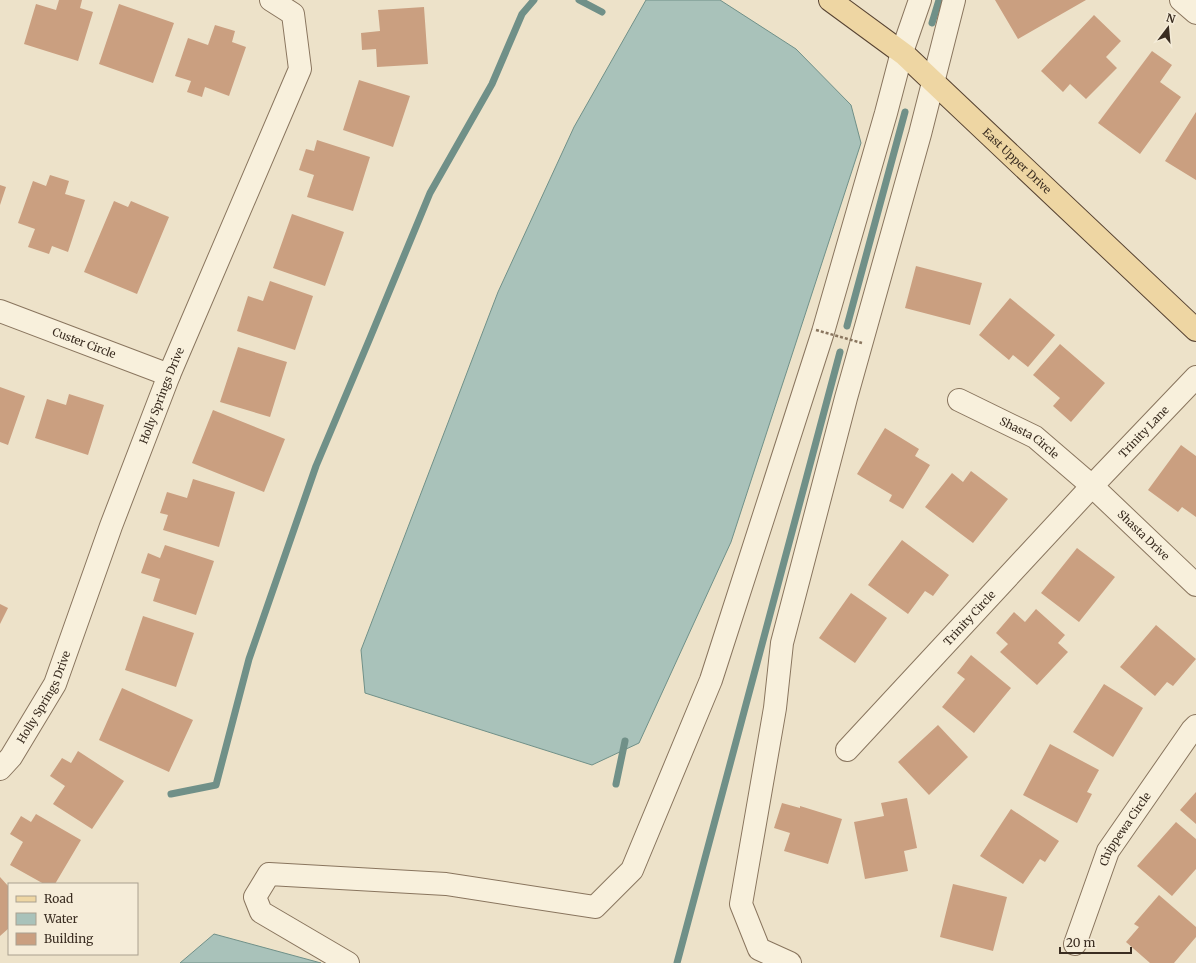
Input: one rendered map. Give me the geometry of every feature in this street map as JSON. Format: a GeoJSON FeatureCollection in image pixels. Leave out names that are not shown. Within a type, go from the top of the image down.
{"type":"FeatureCollection","features":[{"type":"Feature","properties":{"kind":"main road","name":"East Upper Drive"},"geometry":{"type":"LineString","coordinates":[[830,0],[902,52],[1196,330]]}},
{"type":"Feature","properties":{"kind":"street","name":"Holly Springs Drive"},"geometry":{"type":"LineString","coordinates":[[4,758],[55,684],[111,526],[169,375],[300,69],[293,14],[271,0]]}},
{"type":"Feature","properties":{"kind":"street"},"geometry":{"type":"LineString","coordinates":[[348,963],[261,912],[255,897],[269,874],[446,884],[595,907],[632,870],[712,680],[884,121],[902,52],[920,0]]}},
{"type":"Feature","properties":{"kind":"street"},"geometry":{"type":"LineString","coordinates":[[790,963],[759,949],[741,904],[775,708],[782,643],[844,405],[918,142],[954,0]]}},
{"type":"Feature","properties":{"kind":"street"},"geometry":{"type":"LineString","coordinates":[[1181,0],[1196,13]]}},
{"type":"Feature","properties":{"kind":"street","name":"Custer Circle"},"geometry":{"type":"LineString","coordinates":[[0,311],[169,375]]}},
{"type":"Feature","properties":{"kind":"street","name":"Trinity Lane"},"geometry":{"type":"LineString","coordinates":[[1092,486],[1196,377]]}},
{"type":"Feature","properties":{"kind":"street","name":"Shasta Circle"},"geometry":{"type":"LineString","coordinates":[[959,400],[1035,437],[1092,486]]}},
{"type":"Feature","properties":{"kind":"street","name":"Shasta Drive"},"geometry":{"type":"LineString","coordinates":[[1092,486],[1196,585]]}},
{"type":"Feature","properties":{"kind":"street","name":"Trinity Circle"},"geometry":{"type":"LineString","coordinates":[[847,750],[1092,486]]}},
{"type":"Feature","properties":{"kind":"street","name":"Chippewa Circle"},"geometry":{"type":"LineString","coordinates":[[1075,944],[1108,851],[1196,726]]}},
{"type":"Feature","properties":{"kind":"path"},"geometry":{"type":"LineString","coordinates":[[819,331],[862,343]]}},
{"type":"Feature","properties":{"kind":"water"},"geometry":{"type":"Polygon","coordinates":[[[646,0],[720,0],[796,49],[851,105],[861,143],[731,542],[639,743],[592,765],[365,693],[361,650],[498,292],[574,127],[646,0]]]}},
{"type":"Feature","properties":{"kind":"water"},"geometry":{"type":"Polygon","coordinates":[[[214,934],[321,963],[180,963],[214,934]]]}},
{"type":"Feature","properties":{"kind":"building"},"geometry":{"type":"Polygon","coordinates":[[[59,0],[82,0],[80,8],[93,12],[78,61],[24,44],[36,4],[56,10],[59,0]]]}},
{"type":"Feature","properties":{"kind":"building"},"geometry":{"type":"Polygon","coordinates":[[[995,0],[1086,0],[1018,39],[995,0]]]}},
{"type":"Feature","properties":{"kind":"building"},"geometry":{"type":"Polygon","coordinates":[[[119,4],[174,23],[153,83],[99,64],[119,4]]]}},
{"type":"Feature","properties":{"kind":"building"},"geometry":{"type":"Polygon","coordinates":[[[424,7],[428,64],[377,67],[376,49],[362,50],[361,33],[380,31],[378,10],[424,7]]]}},
{"type":"Feature","properties":{"kind":"building"},"geometry":{"type":"Polygon","coordinates":[[[1094,15],[1121,41],[1106,57],[1117,68],[1086,99],[1070,84],[1063,92],[1041,71],[1094,15]]]}},
{"type":"Feature","properties":{"kind":"building"},"geometry":{"type":"Polygon","coordinates":[[[215,25],[235,31],[232,42],[246,47],[229,96],[205,87],[202,97],[187,92],[191,81],[175,76],[188,38],[208,45],[215,25]]]}},
{"type":"Feature","properties":{"kind":"building"},"geometry":{"type":"Polygon","coordinates":[[[1152,51],[1172,65],[1160,82],[1181,97],[1140,154],[1098,123],[1152,51]]]}},
{"type":"Feature","properties":{"kind":"building"},"geometry":{"type":"Polygon","coordinates":[[[359,80],[410,96],[393,147],[343,130],[359,80]]]}},
{"type":"Feature","properties":{"kind":"building"},"geometry":{"type":"Polygon","coordinates":[[[1196,112],[1196,180],[1165,161],[1196,112]]]}},
{"type":"Feature","properties":{"kind":"building"},"geometry":{"type":"Polygon","coordinates":[[[317,140],[370,157],[353,211],[307,197],[314,175],[299,170],[306,149],[314,151],[317,140]]]}},
{"type":"Feature","properties":{"kind":"building"},"geometry":{"type":"Polygon","coordinates":[[[50,175],[69,181],[65,194],[85,200],[68,252],[52,246],[49,254],[28,247],[35,229],[18,223],[33,181],[46,186],[50,175]]]}},
{"type":"Feature","properties":{"kind":"building"},"geometry":{"type":"Polygon","coordinates":[[[0,185],[6,187],[0,205],[0,185]]]}},
{"type":"Feature","properties":{"kind":"building"},"geometry":{"type":"Polygon","coordinates":[[[114,201],[128,207],[131,201],[169,217],[137,294],[84,272],[114,201]]]}},
{"type":"Feature","properties":{"kind":"building"},"geometry":{"type":"Polygon","coordinates":[[[292,214],[344,232],[325,286],[273,268],[292,214]]]}},
{"type":"Feature","properties":{"kind":"building"},"geometry":{"type":"Polygon","coordinates":[[[916,266],[982,283],[970,325],[905,308],[916,266]]]}},
{"type":"Feature","properties":{"kind":"building"},"geometry":{"type":"Polygon","coordinates":[[[270,281],[313,296],[295,350],[237,331],[248,296],[263,301],[270,281]]]}},
{"type":"Feature","properties":{"kind":"building"},"geometry":{"type":"Polygon","coordinates":[[[1010,298],[1055,335],[1028,367],[1013,355],[1009,360],[979,335],[1010,298]]]}},
{"type":"Feature","properties":{"kind":"building"},"geometry":{"type":"Polygon","coordinates":[[[1060,344],[1105,383],[1071,422],[1053,406],[1060,398],[1033,375],[1060,344]]]}},
{"type":"Feature","properties":{"kind":"building"},"geometry":{"type":"Polygon","coordinates":[[[238,347],[287,362],[270,417],[220,402],[238,347]]]}},
{"type":"Feature","properties":{"kind":"building"},"geometry":{"type":"Polygon","coordinates":[[[0,387],[25,396],[8,445],[0,442],[0,387]]]}},
{"type":"Feature","properties":{"kind":"building"},"geometry":{"type":"Polygon","coordinates":[[[69,394],[104,405],[88,455],[35,438],[47,399],[66,405],[69,394]]]}},
{"type":"Feature","properties":{"kind":"building"},"geometry":{"type":"Polygon","coordinates":[[[213,410],[285,439],[264,492],[192,463],[213,410]]]}},
{"type":"Feature","properties":{"kind":"building"},"geometry":{"type":"Polygon","coordinates":[[[885,428],[919,449],[915,456],[930,465],[903,509],[889,501],[892,495],[857,474],[885,428]]]}},
{"type":"Feature","properties":{"kind":"building"},"geometry":{"type":"Polygon","coordinates":[[[1181,445],[1196,456],[1196,517],[1182,507],[1178,512],[1148,490],[1181,445]]]}},
{"type":"Feature","properties":{"kind":"building"},"geometry":{"type":"Polygon","coordinates":[[[971,471],[1008,499],[973,543],[925,507],[952,473],[963,482],[971,471]]]}},
{"type":"Feature","properties":{"kind":"building"},"geometry":{"type":"Polygon","coordinates":[[[193,479],[235,492],[219,547],[163,530],[168,515],[160,513],[167,492],[187,498],[193,479]]]}},
{"type":"Feature","properties":{"kind":"building"},"geometry":{"type":"Polygon","coordinates":[[[902,540],[949,575],[933,596],[925,591],[908,614],[868,585],[902,540]]]}},
{"type":"Feature","properties":{"kind":"building"},"geometry":{"type":"Polygon","coordinates":[[[165,545],[214,561],[196,615],[153,601],[160,579],[141,573],[148,553],[160,558],[165,545]]]}},
{"type":"Feature","properties":{"kind":"building"},"geometry":{"type":"Polygon","coordinates":[[[1077,548],[1115,577],[1079,622],[1041,593],[1077,548]]]}},
{"type":"Feature","properties":{"kind":"building"},"geometry":{"type":"Polygon","coordinates":[[[851,593],[887,618],[855,663],[819,638],[851,593]]]}},
{"type":"Feature","properties":{"kind":"building"},"geometry":{"type":"Polygon","coordinates":[[[0,604],[8,608],[0,624],[0,604]]]}},
{"type":"Feature","properties":{"kind":"building"},"geometry":{"type":"Polygon","coordinates":[[[1036,609],[1065,635],[1058,643],[1068,652],[1037,685],[1000,652],[1008,644],[996,633],[1014,612],[1025,622],[1036,609]]]}},
{"type":"Feature","properties":{"kind":"building"},"geometry":{"type":"Polygon","coordinates":[[[143,616],[194,633],[176,687],[125,670],[143,616]]]}},
{"type":"Feature","properties":{"kind":"building"},"geometry":{"type":"Polygon","coordinates":[[[1156,625],[1196,659],[1173,686],[1167,682],[1155,696],[1120,667],[1156,625]]]}},
{"type":"Feature","properties":{"kind":"building"},"geometry":{"type":"Polygon","coordinates":[[[971,655],[1011,688],[974,733],[942,707],[965,679],[957,673],[971,655]]]}},
{"type":"Feature","properties":{"kind":"building"},"geometry":{"type":"Polygon","coordinates":[[[1104,684],[1143,708],[1113,757],[1073,732],[1104,684]]]}},
{"type":"Feature","properties":{"kind":"building"},"geometry":{"type":"Polygon","coordinates":[[[122,688],[193,720],[169,772],[99,740],[122,688]]]}},
{"type":"Feature","properties":{"kind":"building"},"geometry":{"type":"Polygon","coordinates":[[[938,725],[968,757],[929,795],[898,762],[938,725]]]}},
{"type":"Feature","properties":{"kind":"building"},"geometry":{"type":"Polygon","coordinates":[[[1050,744],[1099,770],[1087,792],[1092,794],[1077,823],[1023,795],[1050,744]]]}},
{"type":"Feature","properties":{"kind":"building"},"geometry":{"type":"Polygon","coordinates":[[[78,751],[124,781],[92,829],[53,804],[65,786],[50,776],[62,758],[71,763],[78,751]]]}},
{"type":"Feature","properties":{"kind":"building"},"geometry":{"type":"Polygon","coordinates":[[[1196,792],[1196,824],[1180,810],[1196,792]]]}},
{"type":"Feature","properties":{"kind":"building"},"geometry":{"type":"Polygon","coordinates":[[[907,798],[917,848],[904,851],[908,871],[865,879],[854,822],[884,816],[881,803],[907,798]]]}},
{"type":"Feature","properties":{"kind":"building"},"geometry":{"type":"Polygon","coordinates":[[[782,803],[800,808],[800,806],[842,819],[828,864],[784,851],[790,833],[774,828],[782,803]]]}},
{"type":"Feature","properties":{"kind":"building"},"geometry":{"type":"Polygon","coordinates":[[[1011,809],[1059,841],[1045,862],[1040,859],[1023,884],[980,856],[1011,809]]]}},
{"type":"Feature","properties":{"kind":"building"},"geometry":{"type":"Polygon","coordinates":[[[36,814],[81,840],[56,883],[42,883],[10,865],[23,842],[10,834],[21,816],[31,822],[36,814]]]}},
{"type":"Feature","properties":{"kind":"building"},"geometry":{"type":"Polygon","coordinates":[[[1176,822],[1196,839],[1196,869],[1172,896],[1137,866],[1176,822]]]}},
{"type":"Feature","properties":{"kind":"building"},"geometry":{"type":"Polygon","coordinates":[[[0,877],[8,886],[8,929],[0,936],[0,877]]]}},
{"type":"Feature","properties":{"kind":"building"},"geometry":{"type":"Polygon","coordinates":[[[953,884],[1007,897],[993,951],[940,937],[953,884]]]}},
{"type":"Feature","properties":{"kind":"building"},"geometry":{"type":"Polygon","coordinates":[[[1159,895],[1196,927],[1196,937],[1174,963],[1150,963],[1126,942],[1139,927],[1134,924],[1159,895]]]}},
{"type":"Feature","properties":{"kind":"waterway"},"geometry":{"type":"LineString","coordinates":[[171,794],[216,785],[249,659],[316,466],[430,193],[492,84],[522,14],[534,0]]}},
{"type":"Feature","properties":{"kind":"waterway"},"geometry":{"type":"LineString","coordinates":[[579,0],[602,12]]}},
{"type":"Feature","properties":{"kind":"waterway"},"geometry":{"type":"LineString","coordinates":[[932,23],[939,0]]}},
{"type":"Feature","properties":{"kind":"waterway"},"geometry":{"type":"LineString","coordinates":[[847,326],[905,112]]}},
{"type":"Feature","properties":{"kind":"waterway"},"geometry":{"type":"LineString","coordinates":[[677,963],[840,352]]}},
{"type":"Feature","properties":{"kind":"waterway"},"geometry":{"type":"LineString","coordinates":[[616,784],[625,741]]}}]}
